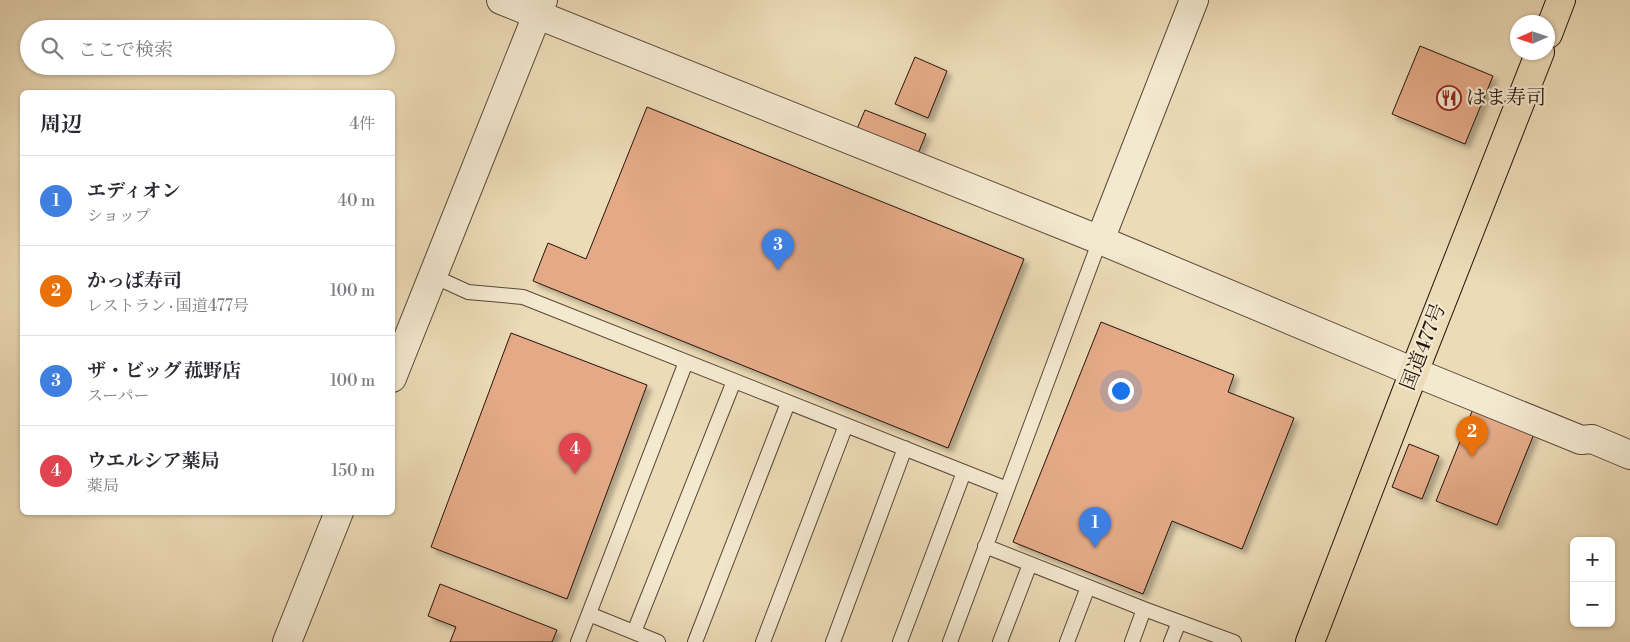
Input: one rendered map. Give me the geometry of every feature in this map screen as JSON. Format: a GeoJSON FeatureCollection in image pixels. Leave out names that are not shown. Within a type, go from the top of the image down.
{"type":"FeatureCollection","features":[{"type":"Feature","properties":{"kind":"highway"},"geometry":{"type":"LineString","coordinates":[[1555,16],[1561,0]]}},
{"type":"Feature","properties":{"kind":"highway","name":"国道477号"},"geometry":{"type":"LineString","coordinates":[[1310,642],[1537,60]]}},
{"type":"Feature","properties":{"kind":"street"},"geometry":{"type":"LineString","coordinates":[[501,0],[540,8],[1414,372],[1582,440],[1592,439],[1630,455]]}},
{"type":"Feature","properties":{"kind":"street"},"geometry":{"type":"LineString","coordinates":[[1100,240],[1194,0]]}},
{"type":"Feature","properties":{"kind":"street"},"geometry":{"type":"LineString","coordinates":[[395,371],[540,8]]}},
{"type":"Feature","properties":{"kind":"street"},"geometry":{"type":"LineString","coordinates":[[287,642],[338,515]]}},
{"type":"Feature","properties":{"kind":"lane"},"geometry":{"type":"LineString","coordinates":[[950,642],[1100,240]]}},
{"type":"Feature","properties":{"kind":"lane"},"geometry":{"type":"LineString","coordinates":[[433,276],[468,292],[523,296],[1007,489]]}},
{"type":"Feature","properties":{"kind":"lane"},"geometry":{"type":"LineString","coordinates":[[578,642],[686,362]]}},
{"type":"Feature","properties":{"kind":"lane"},"geometry":{"type":"LineString","coordinates":[[634,632],[734,381]]}},
{"type":"Feature","properties":{"kind":"lane"},"geometry":{"type":"LineString","coordinates":[[695,642],[788,403]]}},
{"type":"Feature","properties":{"kind":"lane"},"geometry":{"type":"LineString","coordinates":[[764,642],[846,425]]}},
{"type":"Feature","properties":{"kind":"lane"},"geometry":{"type":"LineString","coordinates":[[833,642],[904,448]]}},
{"type":"Feature","properties":{"kind":"lane"},"geometry":{"type":"LineString","coordinates":[[900,642],[964,472]]}},
{"type":"Feature","properties":{"kind":"lane"},"geometry":{"type":"LineString","coordinates":[[985,546],[1144,609],[1234,642]]}},
{"type":"Feature","properties":{"kind":"lane"},"geometry":{"type":"LineString","coordinates":[[1000,642],[1030,564]]}},
{"type":"Feature","properties":{"kind":"lane"},"geometry":{"type":"LineString","coordinates":[[1067,642],[1088,587]]}},
{"type":"Feature","properties":{"kind":"lane"},"geometry":{"type":"LineString","coordinates":[[1132,642],[1144,609]]}},
{"type":"Feature","properties":{"kind":"lane"},"geometry":{"type":"LineString","coordinates":[[589,614],[658,642]]}},
{"type":"Feature","properties":{"kind":"lane"},"geometry":{"type":"LineString","coordinates":[[1172,642],[1179,622]]}},
{"type":"Feature","properties":{"kind":"building"},"geometry":{"type":"Polygon","coordinates":[[[1420,46],[1493,76],[1465,144],[1392,114],[1420,46]]]}},
{"type":"Feature","properties":{"kind":"building"},"geometry":{"type":"Polygon","coordinates":[[[915,57],[947,71],[928,118],[895,104],[915,57]]]}},
{"type":"Feature","properties":{"kind":"building"},"geometry":{"type":"Polygon","coordinates":[[[647,107],[1024,259],[948,448],[533,281],[548,243],[586,259],[647,107]]]}},
{"type":"Feature","properties":{"kind":"building"},"geometry":{"type":"Polygon","coordinates":[[[865,110],[926,134],[915,161],[854,136],[865,110]]]}},
{"type":"Feature","properties":{"kind":"building"},"geometry":{"type":"Polygon","coordinates":[[[1101,322],[1234,375],[1228,392],[1294,418],[1242,549],[1172,521],[1143,594],[1013,542],[1101,322]]]}},
{"type":"Feature","properties":{"kind":"building"},"geometry":{"type":"Polygon","coordinates":[[[511,333],[647,385],[567,599],[431,547],[511,333]]]}},
{"type":"Feature","properties":{"kind":"building"},"geometry":{"type":"Polygon","coordinates":[[[1473,409],[1534,434],[1497,525],[1436,501],[1473,409]]]}},
{"type":"Feature","properties":{"kind":"building"},"geometry":{"type":"Polygon","coordinates":[[[1409,444],[1439,456],[1422,499],[1392,487],[1409,444]]]}},
{"type":"Feature","properties":{"kind":"building"},"geometry":{"type":"Polygon","coordinates":[[[440,584],[557,630],[552,642],[450,642],[456,627],[428,616],[440,584]]]}},
{"type":"Feature","properties":{"kind":"place","name":"はま寿司"},"geometry":{"type":"Point","coordinates":[1449,98]}},
{"type":"Feature","properties":{"kind":"place","name":"ザ・ビッグ 菰野店"},"geometry":{"type":"Point","coordinates":[778,270]}},
{"type":"Feature","properties":{"kind":"place","name":"かっぱ寿司"},"geometry":{"type":"Point","coordinates":[1472,457]}},
{"type":"Feature","properties":{"kind":"place","name":"ウエルシア薬局"},"geometry":{"type":"Point","coordinates":[575,474]}},
{"type":"Feature","properties":{"kind":"place","name":"エディオン"},"geometry":{"type":"Point","coordinates":[1095,548]}}]}
